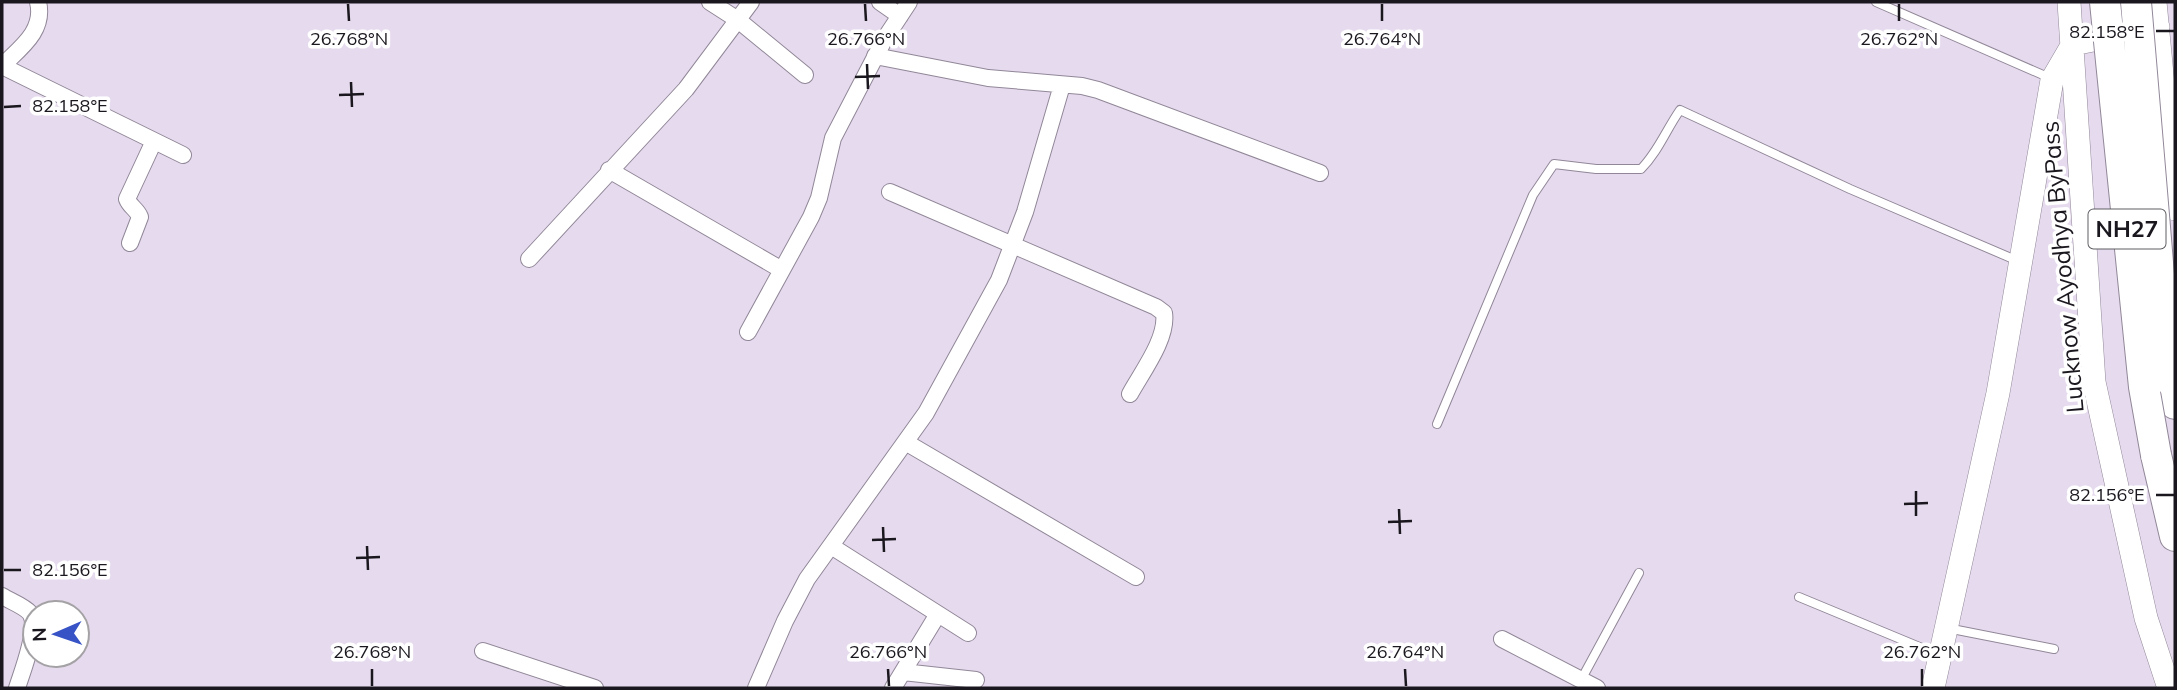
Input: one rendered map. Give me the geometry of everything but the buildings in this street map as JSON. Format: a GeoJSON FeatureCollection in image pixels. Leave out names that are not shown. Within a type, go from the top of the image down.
{"type":"FeatureCollection","features":[{"type":"Feature","properties":{"kind":"highway","name":"NH27"},"geometry":{"type":"LineString","coordinates":[[2105,2],[2144,387],[2156,455],[2175,536]]}},
{"type":"Feature","properties":{"kind":"highway","name":"NH27"},"geometry":{"type":"LineString","coordinates":[[2136,2],[2163,322],[2173,393]]}},
{"type":"Feature","properties":{"kind":"street"},"geometry":{"type":"LineString","coordinates":[[38,2],[38,23],[34,33],[2,66],[183,155]]}},
{"type":"Feature","properties":{"kind":"street"},"geometry":{"type":"LineString","coordinates":[[710,2],[738,20],[805,75]]}},
{"type":"Feature","properties":{"kind":"street"},"geometry":{"type":"LineString","coordinates":[[529,259],[686,89],[751,2]]}},
{"type":"Feature","properties":{"kind":"street"},"geometry":{"type":"LineString","coordinates":[[880,2],[900,16]]}},
{"type":"Feature","properties":{"kind":"street"},"geometry":{"type":"LineString","coordinates":[[748,332],[811,217],[819,198],[833,138],[875,56],[909,2]]}},
{"type":"Feature","properties":{"kind":"street","name":"Lucknow Ayodhya ByPass"},"geometry":{"type":"LineString","coordinates":[[2069,2],[2094,382],[2146,618],[2169,688]]}},
{"type":"Feature","properties":{"kind":"street"},"geometry":{"type":"LineString","coordinates":[[2155,2],[2175,209]]}},
{"type":"Feature","properties":{"kind":"street"},"geometry":{"type":"LineString","coordinates":[[1933,688],[1998,393],[2052,80],[2073,44],[2158,27]]}},
{"type":"Feature","properties":{"kind":"street"},"geometry":{"type":"LineString","coordinates":[[875,56],[988,78],[1098,90],[1320,173]]}},
{"type":"Feature","properties":{"kind":"street"},"geometry":{"type":"LineString","coordinates":[[756,688],[807,579],[907,443],[999,280],[1014,244],[1062,85]]}},
{"type":"Feature","properties":{"kind":"street"},"geometry":{"type":"LineString","coordinates":[[130,243],[140,217],[127,199],[154,141]]}},
{"type":"Feature","properties":{"kind":"street"},"geometry":{"type":"LineString","coordinates":[[609,170],[782,270]]}},
{"type":"Feature","properties":{"kind":"street"},"geometry":{"type":"LineString","coordinates":[[890,192],[1014,244],[1156,307],[1164,313],[1166,324],[1162,335],[1130,394]]}},
{"type":"Feature","properties":{"kind":"street"},"geometry":{"type":"LineString","coordinates":[[907,443],[1136,577]]}},
{"type":"Feature","properties":{"kind":"street"},"geometry":{"type":"LineString","coordinates":[[831,545],[968,633]]}},
{"type":"Feature","properties":{"kind":"street"},"geometry":{"type":"LineString","coordinates":[[2,596],[29,612],[33,621],[33,633],[17,688]]}},
{"type":"Feature","properties":{"kind":"street"},"geometry":{"type":"LineString","coordinates":[[893,688],[938,614]]}},
{"type":"Feature","properties":{"kind":"street"},"geometry":{"type":"LineString","coordinates":[[1502,639],[1597,688]]}},
{"type":"Feature","properties":{"kind":"street"},"geometry":{"type":"LineString","coordinates":[[483,651],[595,688]]}},
{"type":"Feature","properties":{"kind":"street"},"geometry":{"type":"LineString","coordinates":[[903,672],[976,680]]}},
{"type":"Feature","properties":{"kind":"lane"},"geometry":{"type":"LineString","coordinates":[[1876,2],[2052,80]]}},
{"type":"Feature","properties":{"kind":"lane"},"geometry":{"type":"LineString","coordinates":[[1437,424],[1533,195],[1554,164],[1596,169],[1641,169],[1654,156],[1666,130],[1680,110],[1850,189],[2021,262]]}},
{"type":"Feature","properties":{"kind":"lane"},"geometry":{"type":"LineString","coordinates":[[1581,680],[1639,573]]}},
{"type":"Feature","properties":{"kind":"lane"},"geometry":{"type":"LineString","coordinates":[[1799,597],[1940,655]]}},
{"type":"Feature","properties":{"kind":"lane"},"geometry":{"type":"LineString","coordinates":[[1946,628],[2054,649]]}}]}
